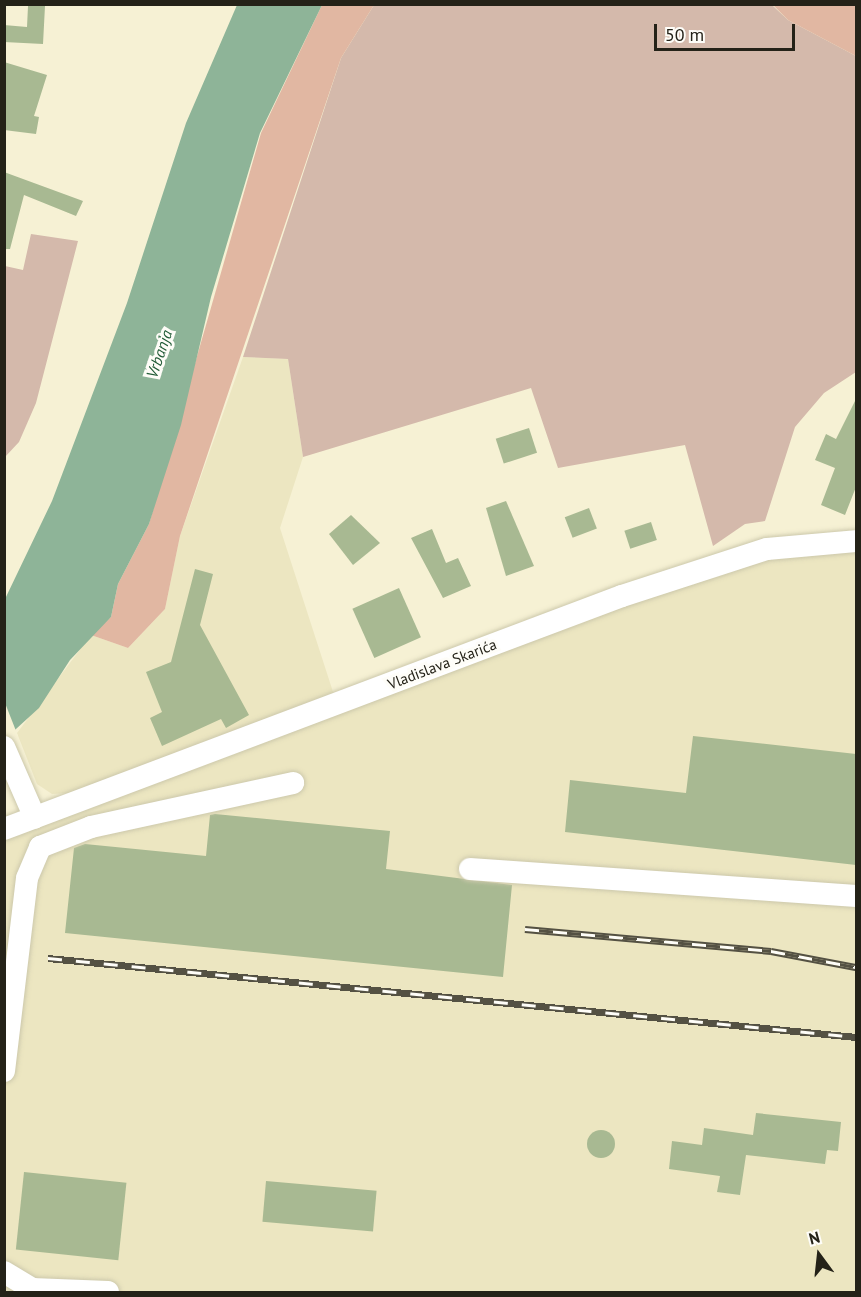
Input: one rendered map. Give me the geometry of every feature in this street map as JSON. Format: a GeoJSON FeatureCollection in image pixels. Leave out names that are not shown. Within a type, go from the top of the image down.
{"type":"FeatureCollection","features":[{"type":"Feature","properties":{"kind":"street","name":"Vladislava Skarića"},"geometry":{"type":"LineString","coordinates":[[4,829],[622,596],[767,549],[856,541]]}},
{"type":"Feature","properties":{"kind":"street"},"geometry":{"type":"LineString","coordinates":[[4,747],[35,818]]}},
{"type":"Feature","properties":{"kind":"street"},"geometry":{"type":"LineString","coordinates":[[4,1071],[27,878],[40,847],[91,827],[293,783]]}},
{"type":"Feature","properties":{"kind":"street"},"geometry":{"type":"LineString","coordinates":[[470,869],[856,896]]}},
{"type":"Feature","properties":{"kind":"street"},"geometry":{"type":"LineString","coordinates":[[4,1272],[32,1289],[108,1293]]}},
{"type":"Feature","properties":{"kind":"shaded area"},"geometry":{"type":"Polygon","coordinates":[[[322,5],[374,5],[341,58],[180,536],[165,609],[128,648],[91,635],[111,617],[118,584],[149,524],[261,133],[322,5]]]}},
{"type":"Feature","properties":{"kind":"shaded area"},"geometry":{"type":"Polygon","coordinates":[[[374,5],[772,5],[788,20],[856,56],[856,372],[824,393],[795,427],[765,521],[745,524],[713,546],[685,445],[558,468],[531,388],[303,457],[288,359],[243,357],[341,58],[374,5]]]}},
{"type":"Feature","properties":{"kind":"shaded area"},"geometry":{"type":"Polygon","coordinates":[[[773,5],[856,5],[856,56],[788,20],[773,5]]]}},
{"type":"Feature","properties":{"kind":"shaded area"},"geometry":{"type":"Polygon","coordinates":[[[31,234],[78,241],[36,403],[19,442],[5,457],[5,266],[23,270],[31,234]]]}},
{"type":"Feature","properties":{"kind":"shaded area"},"geometry":{"type":"Polygon","coordinates":[[[243,357],[288,359],[303,457],[280,528],[334,695],[69,793],[52,794],[37,784],[17,733],[91,635],[128,648],[165,609],[180,536],[243,357]]]}},
{"type":"Feature","properties":{"kind":"shaded area"},"geometry":{"type":"Polygon","coordinates":[[[856,541],[856,1292],[5,1292],[5,829],[745,555],[856,541]]]}},
{"type":"Feature","properties":{"kind":"water","name":"Vrbanja"},"geometry":{"type":"Polygon","coordinates":[[[237,5],[322,5],[260,133],[211,297],[181,425],[149,524],[118,584],[111,617],[70,660],[39,708],[5,739],[5,599],[52,501],[127,303],[186,123],[237,5]]]}},
{"type":"Feature","properties":{"kind":"pier"},"geometry":{"type":"Polygon","coordinates":[[[4,703],[18,736],[4,742],[4,703]]]}},
{"type":"Feature","properties":{"kind":"building"},"geometry":{"type":"Polygon","coordinates":[[[28,6],[45,6],[43,44],[4,42],[4,25],[27,27],[28,6]]]}},
{"type":"Feature","properties":{"kind":"building"},"geometry":{"type":"Polygon","coordinates":[[[4,62],[47,75],[34,116],[39,117],[36,134],[4,130],[4,62]]]}},
{"type":"Feature","properties":{"kind":"building"},"geometry":{"type":"Polygon","coordinates":[[[4,172],[83,201],[76,216],[24,195],[10,249],[4,249],[4,172]]]}},
{"type":"Feature","properties":{"kind":"building"},"geometry":{"type":"Polygon","coordinates":[[[856,399],[856,487],[845,515],[821,505],[835,468],[815,460],[826,434],[836,439],[856,399]]]}},
{"type":"Feature","properties":{"kind":"building"},"geometry":{"type":"Polygon","coordinates":[[[529,428],[537,453],[504,464],[496,439],[529,428]]]}},
{"type":"Feature","properties":{"kind":"building"},"geometry":{"type":"Polygon","coordinates":[[[506,501],[534,566],[506,576],[486,508],[506,501]]]}},
{"type":"Feature","properties":{"kind":"building"},"geometry":{"type":"Polygon","coordinates":[[[589,508],[597,529],[573,538],[565,517],[589,508]]]}},
{"type":"Feature","properties":{"kind":"building"},"geometry":{"type":"Polygon","coordinates":[[[351,515],[380,543],[353,565],[329,534],[351,515]]]}},
{"type":"Feature","properties":{"kind":"building"},"geometry":{"type":"Polygon","coordinates":[[[651,522],[657,540],[630,549],[624,531],[651,522]]]}},
{"type":"Feature","properties":{"kind":"building"},"geometry":{"type":"Polygon","coordinates":[[[432,529],[446,563],[458,558],[471,586],[443,598],[411,538],[432,529]]]}},
{"type":"Feature","properties":{"kind":"building"},"geometry":{"type":"Polygon","coordinates":[[[195,569],[213,574],[200,625],[249,715],[226,728],[221,719],[162,746],[150,718],[162,712],[146,672],[171,662],[195,569]]]}},
{"type":"Feature","properties":{"kind":"building"},"geometry":{"type":"Polygon","coordinates":[[[399,588],[421,637],[374,658],[352,609],[399,588]]]}},
{"type":"Feature","properties":{"kind":"building"},"geometry":{"type":"Polygon","coordinates":[[[693,736],[856,754],[856,865],[565,832],[570,780],[686,793],[693,736]]]}},
{"type":"Feature","properties":{"kind":"building"},"geometry":{"type":"Polygon","coordinates":[[[210,815],[390,831],[386,869],[512,885],[503,977],[65,933],[74,848],[85,844],[206,856],[210,815]]]}},
{"type":"Feature","properties":{"kind":"building"},"geometry":{"type":"Polygon","coordinates":[[[756,1113],[841,1122],[838,1151],[827,1150],[825,1164],[746,1155],[740,1195],[717,1192],[720,1176],[669,1169],[672,1141],[702,1145],[704,1128],[753,1135],[756,1113]]]}},
{"type":"Feature","properties":{"kind":"building"},"geometry":{"type":"Polygon","coordinates":[[[601,1130],[611,1134],[615,1144],[611,1154],[601,1158],[591,1154],[587,1144],[591,1134],[601,1130]]]}},
{"type":"Feature","properties":{"kind":"building"},"geometry":{"type":"Polygon","coordinates":[[[24,1172],[126,1183],[118,1260],[16,1250],[24,1172]]]}},
{"type":"Feature","properties":{"kind":"building"},"geometry":{"type":"Polygon","coordinates":[[[266,1181],[377,1191],[373,1232],[262,1222],[266,1181]]]}},
{"type":"Feature","properties":{"kind":"railway"},"geometry":{"type":"LineString","coordinates":[[525,929],[771,951],[856,967]]}},
{"type":"Feature","properties":{"kind":"railway"},"geometry":{"type":"LineString","coordinates":[[48,958],[856,1037]]}}]}
